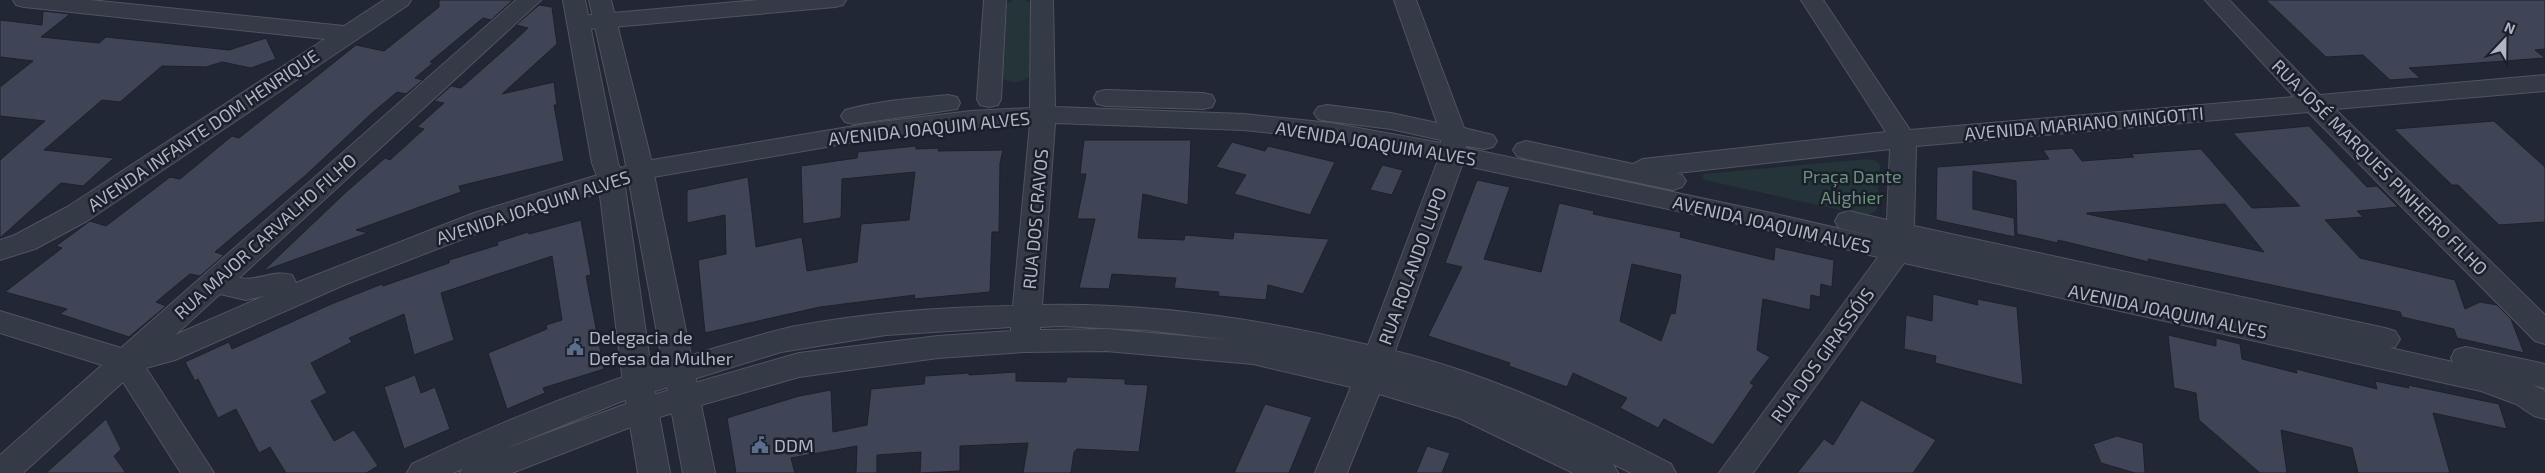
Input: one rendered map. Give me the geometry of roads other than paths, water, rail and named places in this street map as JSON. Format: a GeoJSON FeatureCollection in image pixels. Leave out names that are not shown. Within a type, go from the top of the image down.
{"type":"FeatureCollection","features":[{"type":"Feature","properties":{"kind":"street"},"geometry":{"type":"LineString","coordinates":[[24,0],[348,34]]}},
{"type":"Feature","properties":{"kind":"street","name":"AVENDA INFANTE DOM HENRIQUE"},"geometry":{"type":"LineString","coordinates":[[0,250],[25,242],[77,214],[400,0]]}},
{"type":"Feature","properties":{"kind":"street","name":"RUA MAJOR CARVALHO FILHO"},"geometry":{"type":"LineString","coordinates":[[1,473],[530,0]]}},
{"type":"Feature","properties":{"kind":"street"},"geometry":{"type":"LineString","coordinates":[[589,11],[836,0]]}},
{"type":"Feature","properties":{"kind":"street"},"geometry":{"type":"LineString","coordinates":[[989,99],[995,0]]}},
{"type":"Feature","properties":{"kind":"street","name":"RUA DOS CRAVOS"},"geometry":{"type":"LineString","coordinates":[[1025,328],[1044,106],[1042,0]]}},
{"type":"Feature","properties":{"kind":"street"},"geometry":{"type":"LineString","coordinates":[[1405,0],[1454,144]]}},
{"type":"Feature","properties":{"kind":"street"},"geometry":{"type":"LineString","coordinates":[[1812,0],[1903,139],[1898,242]]}},
{"type":"Feature","properties":{"kind":"street","name":"RUA JOSÉ MARQUES PINHEIRO FILHO"},"geometry":{"type":"LineString","coordinates":[[2216,0],[2314,103],[2545,333]]}},
{"type":"Feature","properties":{"kind":"street"},"geometry":{"type":"LineString","coordinates":[[589,11],[639,163],[699,473]]}},
{"type":"Feature","properties":{"kind":"street"},"geometry":{"type":"LineString","coordinates":[[589,11],[608,171],[640,396],[654,473]]}},
{"type":"Feature","properties":{"kind":"street","name":"AVENIDA MARIANO MINGOTTI"},"geometry":{"type":"LineString","coordinates":[[1624,170],[1903,139],[2545,83]]}},
{"type":"Feature","properties":{"kind":"street","name":"AVENIDA JOAQUIM ALVES"},"geometry":{"type":"LineString","coordinates":[[136,351],[282,282],[396,233],[639,163],[898,108],[989,99],[1044,106],[1244,122],[1454,144],[1624,170],[1898,242],[2482,380],[2527,395],[2545,407]]}},
{"type":"Feature","properties":{"kind":"street","name":"AVENIDA JOAQUIM ALVES"},"geometry":{"type":"LineString","coordinates":[[639,163],[971,119],[1044,106]]}},
{"type":"Feature","properties":{"kind":"street","name":"AVENIDA JOAQUIM ALVES"},"geometry":{"type":"LineString","coordinates":[[1454,144],[1762,220],[1898,242],[2234,305],[2545,376]]}},
{"type":"Feature","properties":{"kind":"street","name":"RUA ROLANDO LUPO"},"geometry":{"type":"LineString","coordinates":[[1331,473],[1374,368],[1454,144]]}},
{"type":"Feature","properties":{"kind":"street","name":"AVENIDA JOAQUIM ALVES"},"geometry":{"type":"LineString","coordinates":[[136,351],[164,352],[334,278],[608,171]]}},
{"type":"Feature","properties":{"kind":"street","name":"RUA DOS GIRASSÓIS"},"geometry":{"type":"LineString","coordinates":[[1735,473],[1898,242]]}},
{"type":"Feature","properties":{"kind":"street","name":"AVENIDA JOAQUIM ALVES"},"geometry":{"type":"LineString","coordinates":[[224,272],[228,286],[246,290],[282,282]]}},
{"type":"Feature","properties":{"kind":"street"},"geometry":{"type":"LineString","coordinates":[[0,322],[136,351],[198,473]]}},
{"type":"Feature","properties":{"kind":"street"},"geometry":{"type":"LineString","coordinates":[[423,473],[496,437],[681,383],[938,347],[1025,328],[1106,340],[1253,353],[1374,368],[1485,392],[1586,434],[1660,473]]}},
{"type":"Feature","properties":{"kind":"street"},"geometry":{"type":"LineString","coordinates":[[1374,368],[1562,452],[1602,473]]}},
{"type":"Feature","properties":{"kind":"street"},"geometry":{"type":"LineString","coordinates":[[476,473],[640,396]]}},
{"type":"Feature","properties":{"kind":"place","name":"Delegacia de Defesa da Mulher"},"geometry":{"type":"Point","coordinates":[575,347]}},
{"type":"Feature","properties":{"kind":"place","name":"DDM"},"geometry":{"type":"Point","coordinates":[760,445]}},
{"type":"Feature","properties":{"kind":"park label","name":"Praça Dante Alighier"},"geometry":{"type":"Point","coordinates":[1852,186]}}]}
